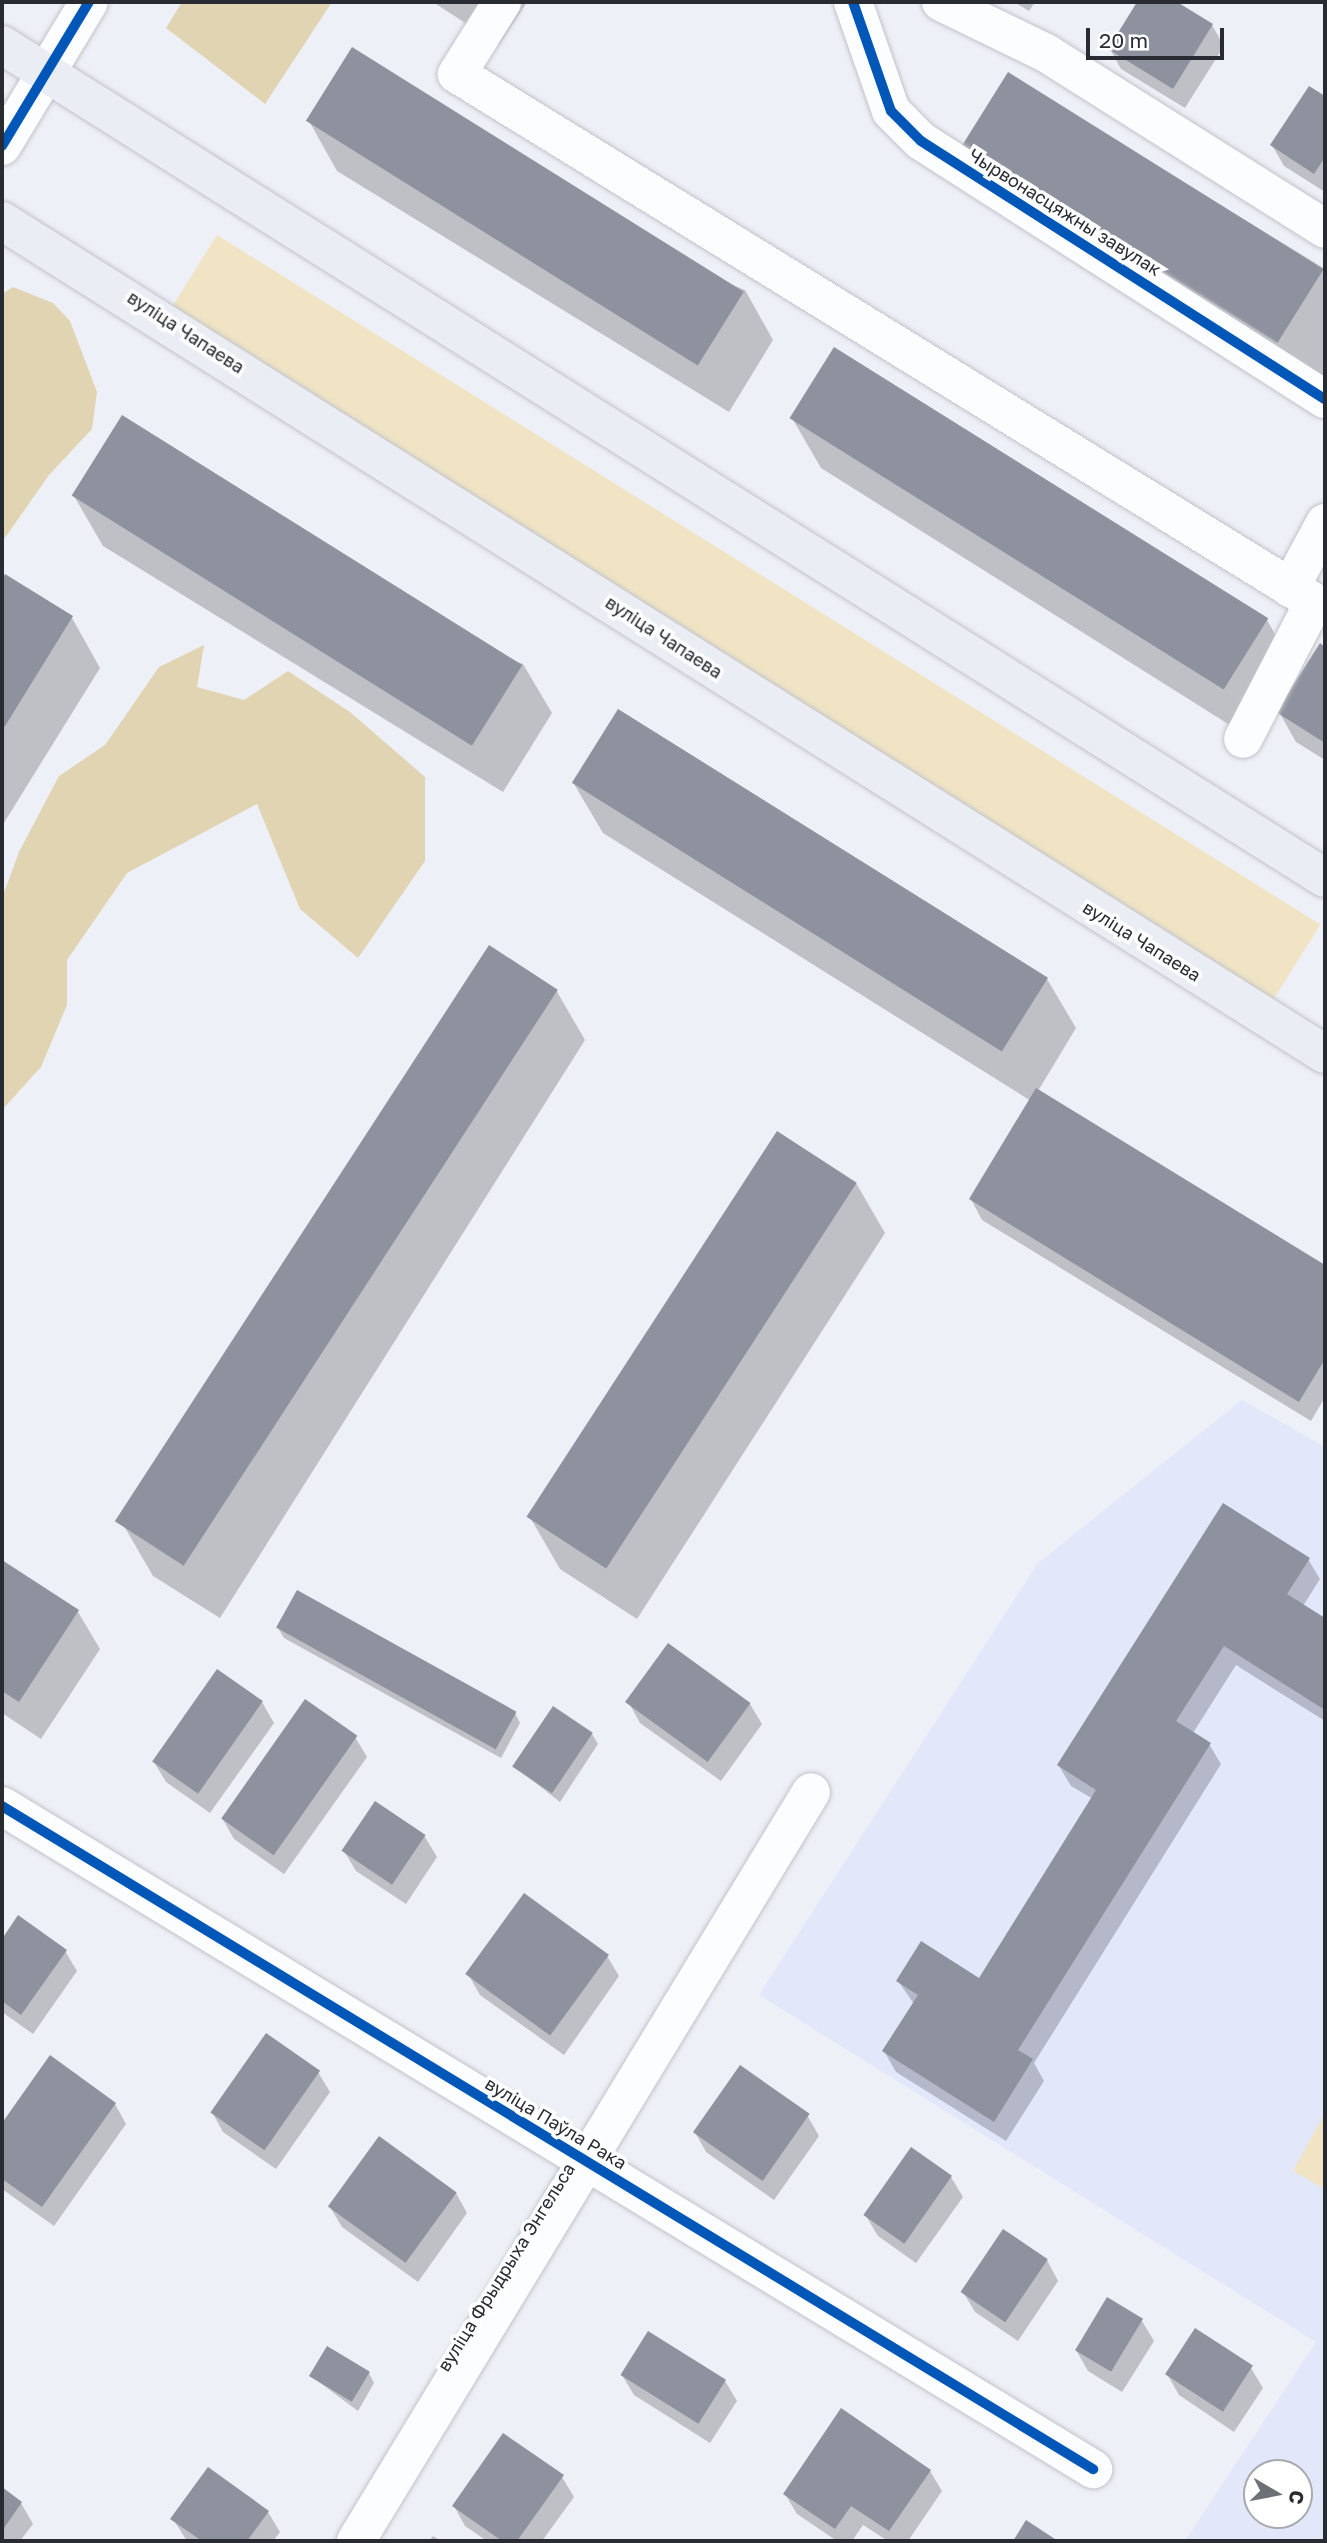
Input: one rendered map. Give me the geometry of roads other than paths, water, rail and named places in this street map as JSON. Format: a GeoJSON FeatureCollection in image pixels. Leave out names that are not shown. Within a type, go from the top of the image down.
{"type":"FeatureCollection","features":[{"type":"Feature","properties":{"kind":"main road"},"geometry":{"type":"LineString","coordinates":[[2,45],[1325,878]]}},
{"type":"Feature","properties":{"kind":"main road","name":"вуліца Чапаева"},"geometry":{"type":"LineString","coordinates":[[2,221],[1325,1054]]}},
{"type":"Feature","properties":{"kind":"street"},"geometry":{"type":"LineString","coordinates":[[2,146],[89,2]]}},
{"type":"Feature","properties":{"kind":"street"},"geometry":{"type":"LineString","coordinates":[[502,2],[457,74],[1314,603],[1243,739]]}},
{"type":"Feature","properties":{"kind":"street","name":"Чырвонасцяжны завулак"},"geometry":{"type":"LineString","coordinates":[[853,2],[891,111],[921,141],[1325,399]]}},
{"type":"Feature","properties":{"kind":"street"},"geometry":{"type":"LineString","coordinates":[[941,2],[1046,53],[1325,229]]}},
{"type":"Feature","properties":{"kind":"street"},"geometry":{"type":"LineString","coordinates":[[1290,588],[1325,523]]}},
{"type":"Feature","properties":{"kind":"street","name":"вуліца Фрыдрыха Энгельса"},"geometry":{"type":"LineString","coordinates":[[356,2541],[590,2164],[811,1792]]}},
{"type":"Feature","properties":{"kind":"street","name":"вуліца Паўла Рака"},"geometry":{"type":"LineString","coordinates":[[2,1806],[1093,2469]]}}]}
